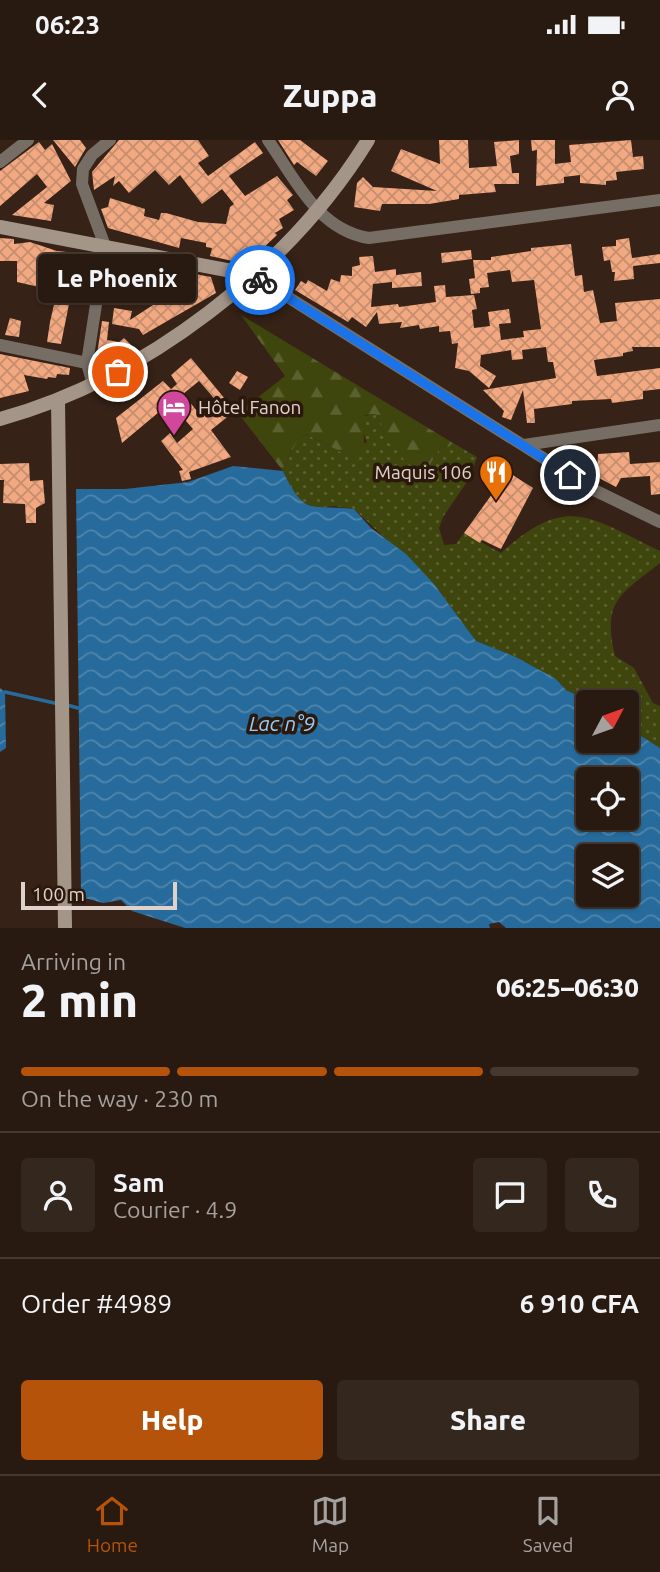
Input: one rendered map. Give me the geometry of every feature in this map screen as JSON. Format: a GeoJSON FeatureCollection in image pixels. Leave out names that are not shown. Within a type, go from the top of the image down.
{"type":"FeatureCollection","features":[{"type":"Feature","properties":{"kind":"street"},"geometry":{"type":"LineString","coordinates":[[0,162],[28,140]]}},
{"type":"Feature","properties":{"kind":"street"},"geometry":{"type":"LineString","coordinates":[[268,140],[316,209],[345,232],[369,238],[660,200]]}},
{"type":"Feature","properties":{"kind":"street"},"geometry":{"type":"LineString","coordinates":[[0,419],[58,401],[93,384],[192,324],[253,275],[316,209],[368,140]]}},
{"type":"Feature","properties":{"kind":"street"},"geometry":{"type":"LineString","coordinates":[[93,384],[87,363],[105,246],[82,184],[83,170],[105,141]]}},
{"type":"Feature","properties":{"kind":"street"},"geometry":{"type":"LineString","coordinates":[[0,227],[253,275],[594,490],[660,522]]}},
{"type":"Feature","properties":{"kind":"street"},"geometry":{"type":"LineString","coordinates":[[0,345],[87,363]]}},
{"type":"Feature","properties":{"kind":"street"},"geometry":{"type":"LineString","coordinates":[[58,401],[65,928]]}},
{"type":"Feature","properties":{"kind":"street"},"geometry":{"type":"LineString","coordinates":[[524,445],[660,425]]}},
{"type":"Feature","properties":{"kind":"green space"},"geometry":{"type":"Polygon","coordinates":[[[241,315],[453,443],[449,447],[441,446],[427,470],[420,473],[404,460],[375,414],[365,415],[363,457],[345,454],[306,434],[297,440],[283,471],[238,413],[285,376],[241,315]]]}},
{"type":"Feature","properties":{"kind":"green space"},"geometry":{"type":"Polygon","coordinates":[[[375,414],[405,460],[427,470],[441,446],[449,447],[453,443],[477,457],[471,476],[443,517],[439,528],[444,545],[456,544],[464,533],[501,553],[524,534],[544,523],[562,517],[579,517],[596,521],[660,551],[660,563],[634,583],[618,600],[611,622],[615,656],[634,668],[653,703],[660,706],[660,748],[639,735],[639,690],[576,690],[576,695],[566,690],[556,679],[516,657],[476,641],[434,584],[354,509],[333,506],[317,509],[297,499],[283,471],[297,440],[306,434],[345,454],[367,442],[361,428],[364,416],[375,414]]]}},
{"type":"Feature","properties":{"kind":"water","name":"Lac n°9"},"geometry":{"type":"Polygon","coordinates":[[[233,466],[283,471],[303,502],[318,507],[354,509],[371,528],[406,554],[434,584],[476,641],[516,657],[556,679],[566,690],[576,695],[576,753],[639,753],[639,735],[660,748],[660,928],[506,928],[499,922],[489,924],[490,928],[185,928],[132,911],[121,900],[103,903],[81,897],[76,489],[125,489],[188,482],[233,466]]]}},
{"type":"Feature","properties":{"kind":"water"},"geometry":{"type":"Polygon","coordinates":[[[0,688],[5,692],[6,748],[0,752],[0,688]]]}},
{"type":"Feature","properties":{"kind":"building"},"geometry":{"type":"Polygon","coordinates":[[[53,140],[80,140],[86,148],[75,167],[53,140]]]}},
{"type":"Feature","properties":{"kind":"building"},"geometry":{"type":"Polygon","coordinates":[[[119,140],[198,140],[209,156],[198,163],[208,176],[255,142],[263,153],[229,176],[245,196],[277,176],[293,195],[287,200],[294,210],[279,219],[283,228],[275,233],[277,235],[260,251],[255,247],[247,254],[246,264],[210,256],[212,248],[206,247],[206,243],[181,238],[179,248],[108,228],[101,209],[108,207],[110,198],[145,209],[144,216],[159,220],[161,213],[166,213],[198,222],[226,224],[230,207],[234,204],[222,189],[202,204],[180,175],[169,185],[155,170],[129,193],[119,181],[113,186],[115,176],[94,190],[92,172],[119,140]]]}},
{"type":"Feature","properties":{"kind":"building"},"geometry":{"type":"Polygon","coordinates":[[[278,140],[300,140],[328,161],[316,176],[297,162],[294,165],[278,140]]]}},
{"type":"Feature","properties":{"kind":"building"},"geometry":{"type":"Polygon","coordinates":[[[439,140],[468,140],[469,168],[497,166],[494,142],[519,140],[519,154],[510,156],[512,173],[519,173],[519,184],[494,184],[496,192],[459,195],[459,199],[429,204],[382,204],[380,211],[354,207],[357,183],[363,177],[373,187],[437,191],[391,171],[401,149],[440,164],[439,140]]]}},
{"type":"Feature","properties":{"kind":"building"},"geometry":{"type":"Polygon","coordinates":[[[531,140],[555,140],[555,164],[571,162],[569,145],[631,140],[633,157],[643,156],[644,169],[616,172],[617,180],[606,181],[606,185],[580,183],[580,175],[564,177],[564,183],[536,186],[537,150],[532,151],[531,140]]]}},
{"type":"Feature","properties":{"kind":"building"},"geometry":{"type":"Polygon","coordinates":[[[39,142],[45,150],[52,144],[71,181],[44,203],[54,205],[51,221],[12,215],[47,187],[37,174],[0,206],[0,171],[39,142]]]}},
{"type":"Feature","properties":{"kind":"building"},"geometry":{"type":"Polygon","coordinates":[[[0,238],[14,239],[14,244],[30,242],[57,251],[95,255],[88,302],[70,299],[61,344],[47,342],[50,322],[56,296],[69,299],[73,273],[52,271],[48,289],[17,282],[17,261],[0,261],[0,238]]]}},
{"type":"Feature","properties":{"kind":"building"},"geometry":{"type":"Polygon","coordinates":[[[629,238],[632,258],[660,254],[660,263],[633,266],[634,279],[614,281],[615,272],[612,272],[610,260],[604,261],[602,247],[616,246],[616,240],[629,238]]]}},
{"type":"Feature","properties":{"kind":"building"},"geometry":{"type":"Polygon","coordinates":[[[571,244],[575,276],[582,275],[584,292],[593,290],[600,323],[617,321],[615,303],[660,299],[660,347],[632,347],[633,351],[623,353],[623,356],[594,360],[597,376],[660,368],[660,389],[643,391],[643,399],[612,403],[611,399],[572,401],[572,404],[534,409],[535,423],[527,423],[523,390],[511,420],[502,417],[504,411],[483,390],[556,378],[553,362],[548,362],[546,347],[522,350],[523,359],[512,360],[511,350],[481,355],[480,366],[496,376],[489,388],[469,371],[455,368],[458,343],[452,344],[450,331],[439,332],[439,326],[400,328],[402,322],[379,324],[377,312],[366,327],[352,317],[348,322],[295,290],[301,281],[306,284],[308,280],[327,291],[331,279],[340,282],[341,275],[352,276],[352,267],[360,265],[359,257],[373,256],[375,272],[396,269],[396,275],[421,272],[422,286],[392,288],[392,282],[373,284],[371,307],[398,304],[399,307],[436,302],[434,286],[445,285],[446,297],[474,295],[477,309],[472,310],[474,328],[490,326],[488,312],[509,309],[511,323],[499,324],[501,340],[524,337],[523,331],[541,329],[534,280],[512,282],[510,270],[487,273],[489,287],[480,288],[480,293],[471,294],[469,279],[475,278],[473,260],[491,260],[491,257],[531,251],[531,248],[571,244]]]}},
{"type":"Feature","properties":{"kind":"building"},"geometry":{"type":"Polygon","coordinates":[[[471,250],[472,259],[442,263],[441,253],[471,250]]]}},
{"type":"Feature","properties":{"kind":"building"},"geometry":{"type":"Polygon","coordinates":[[[115,259],[211,277],[216,293],[143,335],[139,329],[112,324],[114,308],[132,311],[130,320],[179,288],[137,280],[135,295],[117,291],[121,269],[113,267],[115,259]]]}},
{"type":"Feature","properties":{"kind":"building"},"geometry":{"type":"Polygon","coordinates":[[[10,318],[21,321],[19,337],[5,335],[10,318]]]}},
{"type":"Feature","properties":{"kind":"building"},"geometry":{"type":"Polygon","coordinates":[[[102,321],[109,322],[107,340],[119,342],[124,338],[134,348],[114,357],[114,361],[96,361],[102,321]]]}},
{"type":"Feature","properties":{"kind":"building"},"geometry":{"type":"Polygon","coordinates":[[[0,354],[70,368],[69,375],[57,374],[56,378],[47,379],[24,375],[29,391],[0,398],[0,354]]]}},
{"type":"Feature","properties":{"kind":"building"},"geometry":{"type":"Polygon","coordinates":[[[191,358],[235,411],[211,430],[231,457],[189,472],[191,479],[182,481],[179,471],[183,470],[161,441],[170,433],[177,443],[193,429],[173,406],[161,415],[159,412],[122,443],[116,418],[163,381],[171,389],[177,384],[171,375],[191,358]],[[199,381],[183,394],[202,417],[219,404],[199,381]]]}},
{"type":"Feature","properties":{"kind":"building"},"geometry":{"type":"Polygon","coordinates":[[[237,371],[248,377],[240,390],[229,383],[237,371]]]}},
{"type":"Feature","properties":{"kind":"building"},"geometry":{"type":"Polygon","coordinates":[[[629,452],[630,464],[660,462],[660,494],[651,495],[650,476],[621,478],[616,487],[597,477],[598,454],[629,452]]]}},
{"type":"Feature","properties":{"kind":"building"},"geometry":{"type":"Polygon","coordinates":[[[29,463],[30,481],[43,480],[45,503],[36,508],[36,523],[26,523],[25,504],[3,503],[4,480],[0,480],[0,464],[29,463]]]}},
{"type":"Feature","properties":{"kind":"building"},"geometry":{"type":"Polygon","coordinates":[[[508,472],[533,488],[501,549],[482,540],[480,543],[464,533],[508,472]]]}},
{"type":"Feature","properties":{"kind":"waterway"},"geometry":{"type":"LineString","coordinates":[[5,692],[59,704]]}},
{"type":"Feature","properties":{"kind":"waterway"},"geometry":{"type":"LineString","coordinates":[[67,705],[78,708]]}},
{"type":"Feature","properties":{"kind":"way so far"},"geometry":{"type":"LineString","coordinates":[[118,372],[192,324],[253,275],[260,280]]}},
{"type":"Feature","properties":{"kind":"place","name":"Le Phoenix"},"geometry":{"type":"Point","coordinates":[118,372]}},
{"type":"Feature","properties":{"kind":"place","name":"Hôtel Fanon"},"geometry":{"type":"Point","coordinates":[174,437]}},
{"type":"Feature","properties":{"kind":"place","name":"Maquis 106"},"geometry":{"type":"Point","coordinates":[496,502]}},
{"type":"Feature","properties":{"kind":"route"},"geometry":{"type":"LineString","coordinates":[[260,280],[570,475]]}}]}
